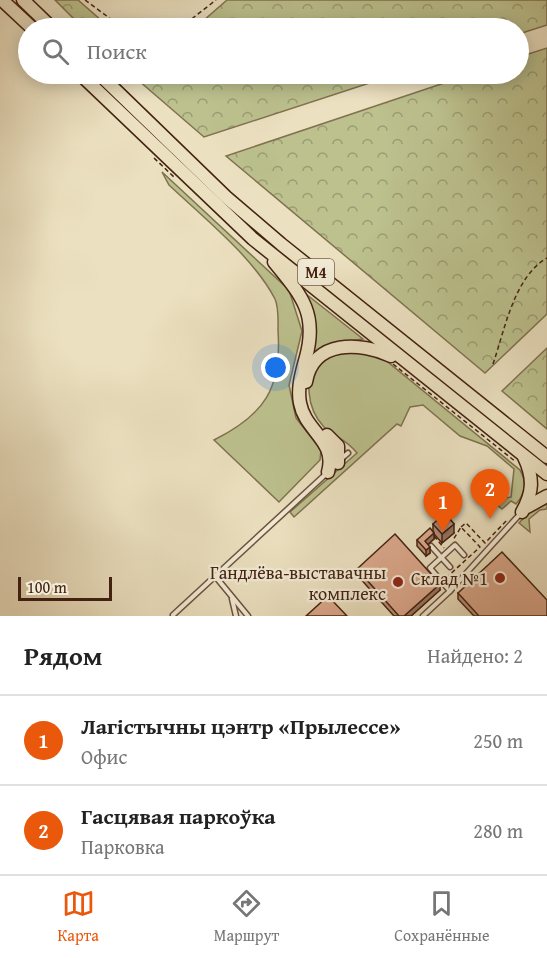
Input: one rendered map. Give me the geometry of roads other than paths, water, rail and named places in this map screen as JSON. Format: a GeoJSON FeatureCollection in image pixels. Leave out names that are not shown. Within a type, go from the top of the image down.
{"type":"FeatureCollection","features":[{"type":"Feature","properties":{"kind":"highway"},"geometry":{"type":"LineString","coordinates":[[2,0],[21,18]]}},
{"type":"Feature","properties":{"kind":"highway"},"geometry":{"type":"LineString","coordinates":[[23,0],[42,18]]}},
{"type":"Feature","properties":{"kind":"highway","name":"М4"},"geometry":{"type":"LineString","coordinates":[[90,84],[253,239],[547,474]]}},
{"type":"Feature","properties":{"kind":"highway","name":"М4"},"geometry":{"type":"LineString","coordinates":[[109,84],[226,197],[281,244],[547,457]]}},
{"type":"Feature","properties":{"kind":"highway"},"geometry":{"type":"LineString","coordinates":[[253,239],[300,294],[307,308],[311,332],[300,383],[300,403],[308,422],[330,450],[331,460],[328,472]]}},
{"type":"Feature","properties":{"kind":"highway"},"geometry":{"type":"LineString","coordinates":[[338,462],[338,446],[316,423],[306,400],[306,378],[311,368],[326,352],[349,345],[376,349],[409,365]]}},
{"type":"Feature","properties":{"kind":"highway"},"geometry":{"type":"LineString","coordinates":[[518,517],[530,498],[532,484],[522,454]]}},
{"type":"Feature","properties":{"kind":"highway"},"geometry":{"type":"LineString","coordinates":[[518,517],[533,502],[547,496]]}},
{"type":"Feature","properties":{"kind":"lane"},"geometry":{"type":"LineString","coordinates":[[173,616],[348,453]]}},
{"type":"Feature","properties":{"kind":"lane"},"geometry":{"type":"LineString","coordinates":[[423,616],[450,591],[518,517]]}},
{"type":"Feature","properties":{"kind":"lane"},"geometry":{"type":"LineString","coordinates":[[450,591],[430,571],[455,545],[464,555]]}},
{"type":"Feature","properties":{"kind":"lane"},"geometry":{"type":"LineString","coordinates":[[430,546],[450,567]]}},
{"type":"Feature","properties":{"kind":"lane"},"geometry":{"type":"LineString","coordinates":[[215,576],[248,616]]}},
{"type":"Feature","properties":{"kind":"lane"},"geometry":{"type":"LineString","coordinates":[[231,597],[236,616]]}},
{"type":"Feature","properties":{"kind":"place","name":"Гасцявая паркоўка"},"geometry":{"type":"Point","coordinates":[490,519]}},
{"type":"Feature","properties":{"kind":"place","name":"Лагістычны цэнтр «Прылессе»"},"geometry":{"type":"Point","coordinates":[443,532]}},
{"type":"Feature","properties":{"kind":"place","name":"Склад №1"},"geometry":{"type":"Point","coordinates":[500,578]}},
{"type":"Feature","properties":{"kind":"place","name":"Гандлёва-выставачны комплекс"},"geometry":{"type":"Point","coordinates":[398,582]}}]}
